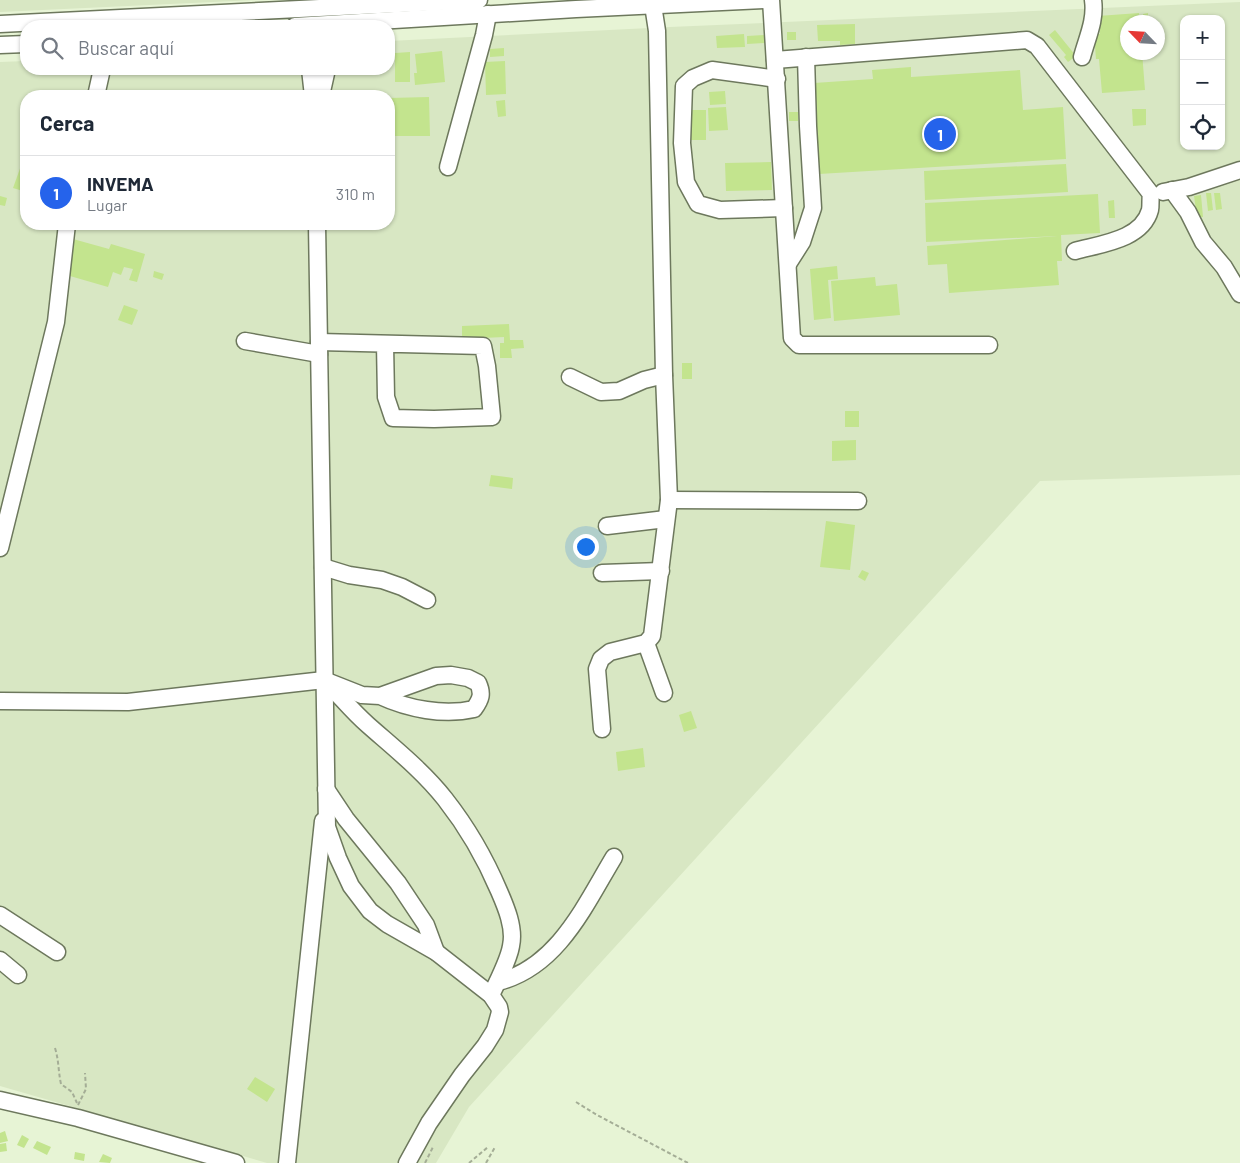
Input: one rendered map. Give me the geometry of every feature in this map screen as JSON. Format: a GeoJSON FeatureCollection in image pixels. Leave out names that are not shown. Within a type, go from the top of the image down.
{"type":"FeatureCollection","features":[{"type":"Feature","properties":{"kind":"street"},"geometry":{"type":"LineString","coordinates":[[50,20],[225,6],[318,4],[483,7],[653,5],[765,0]]}},
{"type":"Feature","properties":{"kind":"street"},"geometry":{"type":"LineString","coordinates":[[771,0],[792,338],[799,345],[989,345]]}},
{"type":"Feature","properties":{"kind":"street"},"geometry":{"type":"LineString","coordinates":[[1082,57],[1093,21],[1093,0]]}},
{"type":"Feature","properties":{"kind":"street"},"geometry":{"type":"LineString","coordinates":[[602,729],[597,669],[600,659],[610,652],[646,643],[652,636],[669,500],[664,375],[657,31],[653,5]]}},
{"type":"Feature","properties":{"kind":"street"},"geometry":{"type":"LineString","coordinates":[[383,20],[483,7]]}},
{"type":"Feature","properties":{"kind":"street"},"geometry":{"type":"LineString","coordinates":[[448,167],[484,35],[483,7]]}},
{"type":"Feature","properties":{"kind":"street"},"geometry":{"type":"LineString","coordinates":[[0,24],[20,22]]}},
{"type":"Feature","properties":{"kind":"street"},"geometry":{"type":"LineString","coordinates":[[775,60],[1027,40],[1037,46],[1151,194],[1150,211],[1141,225],[1129,236],[1074,251]]}},
{"type":"Feature","properties":{"kind":"street"},"geometry":{"type":"LineString","coordinates":[[0,45],[20,44]]}},
{"type":"Feature","properties":{"kind":"street"},"geometry":{"type":"LineString","coordinates":[[788,264],[802,242],[813,208],[806,57]]}},
{"type":"Feature","properties":{"kind":"street"},"geometry":{"type":"LineString","coordinates":[[777,79],[712,70],[693,78],[684,86],[682,143],[686,182],[698,204],[720,210],[784,208]]}},
{"type":"Feature","properties":{"kind":"street"},"geometry":{"type":"LineString","coordinates":[[97,90],[101,75]]}},
{"type":"Feature","properties":{"kind":"street"},"geometry":{"type":"LineString","coordinates":[[311,75],[312,90]]}},
{"type":"Feature","properties":{"kind":"street"},"geometry":{"type":"LineString","coordinates":[[322,90],[326,75]]}},
{"type":"Feature","properties":{"kind":"street"},"geometry":{"type":"LineString","coordinates":[[781,156],[810,153]]}},
{"type":"Feature","properties":{"kind":"street"},"geometry":{"type":"LineString","coordinates":[[1151,194],[1189,187],[1240,170]]}},
{"type":"Feature","properties":{"kind":"street"},"geometry":{"type":"LineString","coordinates":[[1172,190],[1188,212],[1203,242],[1224,267],[1240,294]]}},
{"type":"Feature","properties":{"kind":"street"},"geometry":{"type":"LineString","coordinates":[[0,548],[56,322],[66,230]]}},
{"type":"Feature","properties":{"kind":"street"},"geometry":{"type":"LineString","coordinates":[[317,230],[327,827],[351,886],[370,911],[387,924],[494,988]]}},
{"type":"Feature","properties":{"kind":"street"},"geometry":{"type":"LineString","coordinates":[[244,341],[319,348],[384,344],[483,346],[492,417],[393,418],[386,397],[384,344]]}},
{"type":"Feature","properties":{"kind":"street"},"geometry":{"type":"LineString","coordinates":[[570,377],[601,392],[619,391],[644,380],[664,375]]}},
{"type":"Feature","properties":{"kind":"street"},"geometry":{"type":"LineString","coordinates":[[669,500],[858,501]]}},
{"type":"Feature","properties":{"kind":"street"},"geometry":{"type":"LineString","coordinates":[[607,526],[666,519]]}},
{"type":"Feature","properties":{"kind":"street"},"geometry":{"type":"LineString","coordinates":[[323,567],[349,575],[382,580],[402,587],[427,600]]}},
{"type":"Feature","properties":{"kind":"street"},"geometry":{"type":"LineString","coordinates":[[602,573],[661,571]]}},
{"type":"Feature","properties":{"kind":"street"},"geometry":{"type":"LineString","coordinates":[[646,643],[664,693]]}},
{"type":"Feature","properties":{"kind":"street"},"geometry":{"type":"LineString","coordinates":[[0,701],[128,702],[324,680],[362,695],[380,696],[406,705],[440,712],[460,712],[474,709],[480,700],[482,691],[478,683],[468,678],[436,676],[380,696]]}},
{"type":"Feature","properties":{"kind":"street"},"geometry":{"type":"LineString","coordinates":[[324,680],[366,723],[409,760],[444,798],[472,836],[506,909],[511,931],[512,946],[494,988],[500,1012],[495,1030],[429,1123],[407,1163]]}},
{"type":"Feature","properties":{"kind":"street"},"geometry":{"type":"LineString","coordinates":[[326,788],[346,819],[398,883],[426,925],[436,952]]}},
{"type":"Feature","properties":{"kind":"street"},"geometry":{"type":"LineString","coordinates":[[287,1163],[326,788]]}},
{"type":"Feature","properties":{"kind":"street"},"geometry":{"type":"LineString","coordinates":[[494,988],[534,966],[553,949],[573,926],[614,857]]}},
{"type":"Feature","properties":{"kind":"street"},"geometry":{"type":"LineString","coordinates":[[0,914],[57,952]]}},
{"type":"Feature","properties":{"kind":"street"},"geometry":{"type":"LineString","coordinates":[[0,960],[18,975]]}},
{"type":"Feature","properties":{"kind":"street"},"geometry":{"type":"LineString","coordinates":[[0,1100],[78,1111],[236,1163]]}},
{"type":"Feature","properties":{"kind":"path"},"geometry":{"type":"LineString","coordinates":[[55,1048],[59,1060],[61,1084],[72,1092],[78,1111]]}},
{"type":"Feature","properties":{"kind":"path"},"geometry":{"type":"LineString","coordinates":[[78,1111],[86,1089],[85,1073]]}},
{"type":"Feature","properties":{"kind":"path"},"geometry":{"type":"LineString","coordinates":[[576,1102],[688,1163]]}},
{"type":"Feature","properties":{"kind":"path"},"geometry":{"type":"LineString","coordinates":[[469,1163],[488,1147]]}},
{"type":"Feature","properties":{"kind":"path"},"geometry":{"type":"LineString","coordinates":[[486,1163],[495,1147]]}},
{"type":"Feature","properties":{"kind":"shaded area"},"geometry":{"type":"Polygon","coordinates":[[[0,0],[256,0],[0,12],[0,0]]]}},
{"type":"Feature","properties":{"kind":"shaded area"},"geometry":{"type":"Polygon","coordinates":[[[1240,2],[1240,475],[1040,481],[469,1107],[436,1163],[267,1163],[0,1086],[0,62],[20,61],[20,75],[395,75],[395,41],[1240,2]]]}},
{"type":"Feature","properties":{"kind":"building"},"geometry":{"type":"Polygon","coordinates":[[[1139,13],[1139,15],[1120,15],[1120,60],[1143,60],[1145,90],[1102,93],[1099,59],[1096,59],[1094,34],[1100,34],[1098,16],[1139,13]]]}},
{"type":"Feature","properties":{"kind":"building"},"geometry":{"type":"Polygon","coordinates":[[[855,24],[855,44],[840,45],[840,41],[818,41],[817,25],[855,24]]]}},
{"type":"Feature","properties":{"kind":"building"},"geometry":{"type":"Polygon","coordinates":[[[1055,30],[1076,56],[1068,62],[1064,57],[1066,55],[1049,35],[1055,30]]]}},
{"type":"Feature","properties":{"kind":"building"},"geometry":{"type":"Polygon","coordinates":[[[787,32],[796,32],[796,40],[787,40],[787,32]]]}},
{"type":"Feature","properties":{"kind":"building"},"geometry":{"type":"Polygon","coordinates":[[[744,34],[745,47],[717,48],[716,36],[744,34]]]}},
{"type":"Feature","properties":{"kind":"building"},"geometry":{"type":"Polygon","coordinates":[[[765,35],[765,43],[747,44],[747,36],[765,35]]]}},
{"type":"Feature","properties":{"kind":"building"},"geometry":{"type":"Polygon","coordinates":[[[504,48],[504,56],[490,57],[490,49],[504,48]]]}},
{"type":"Feature","properties":{"kind":"building"},"geometry":{"type":"Polygon","coordinates":[[[442,51],[445,82],[415,85],[414,73],[417,73],[415,54],[442,51]]]}},
{"type":"Feature","properties":{"kind":"building"},"geometry":{"type":"Polygon","coordinates":[[[410,52],[410,82],[395,82],[395,53],[410,52]]]}},
{"type":"Feature","properties":{"kind":"building"},"geometry":{"type":"Polygon","coordinates":[[[505,61],[506,94],[486,95],[485,62],[505,61]]]}},
{"type":"Feature","properties":{"kind":"building"},"geometry":{"type":"Polygon","coordinates":[[[911,67],[911,77],[1020,70],[1023,110],[1063,107],[1066,159],[819,174],[814,83],[873,79],[872,70],[911,67]]]}},
{"type":"Feature","properties":{"kind":"building"},"geometry":{"type":"Polygon","coordinates":[[[725,91],[726,104],[710,105],[709,92],[725,91]]]}},
{"type":"Feature","properties":{"kind":"building"},"geometry":{"type":"Polygon","coordinates":[[[429,97],[430,136],[395,136],[395,98],[429,97]]]}},
{"type":"Feature","properties":{"kind":"building"},"geometry":{"type":"Polygon","coordinates":[[[505,100],[506,116],[498,117],[496,101],[505,100]]]}},
{"type":"Feature","properties":{"kind":"building"},"geometry":{"type":"Polygon","coordinates":[[[726,107],[728,130],[709,131],[708,108],[726,107]]]}},
{"type":"Feature","properties":{"kind":"building"},"geometry":{"type":"Polygon","coordinates":[[[1132,109],[1146,109],[1146,125],[1133,126],[1132,109]]]}},
{"type":"Feature","properties":{"kind":"building"},"geometry":{"type":"Polygon","coordinates":[[[688,110],[706,110],[706,140],[688,140],[688,110]]]}},
{"type":"Feature","properties":{"kind":"building"},"geometry":{"type":"Polygon","coordinates":[[[789,112],[798,112],[798,121],[789,121],[789,112]]]}},
{"type":"Feature","properties":{"kind":"building"},"geometry":{"type":"Polygon","coordinates":[[[771,162],[772,190],[726,191],[725,163],[771,162]]]}},
{"type":"Feature","properties":{"kind":"building"},"geometry":{"type":"Polygon","coordinates":[[[1066,164],[1068,192],[925,200],[924,171],[1066,164]]]}},
{"type":"Feature","properties":{"kind":"building"},"geometry":{"type":"Polygon","coordinates":[[[20,169],[20,190],[13,188],[20,169]]]}},
{"type":"Feature","properties":{"kind":"building"},"geometry":{"type":"Polygon","coordinates":[[[1206,193],[1211,193],[1213,210],[1208,211],[1206,193]]]}},
{"type":"Feature","properties":{"kind":"building"},"geometry":{"type":"Polygon","coordinates":[[[1214,193],[1220,193],[1222,209],[1216,210],[1214,193]]]}},
{"type":"Feature","properties":{"kind":"building"},"geometry":{"type":"Polygon","coordinates":[[[1098,194],[1100,233],[1061,235],[1062,261],[1057,261],[1059,285],[949,293],[947,264],[928,265],[927,246],[1057,236],[926,242],[925,203],[1098,194]]]}},
{"type":"Feature","properties":{"kind":"building"},"geometry":{"type":"Polygon","coordinates":[[[1201,195],[1203,217],[1197,217],[1194,196],[1201,195]]]}},
{"type":"Feature","properties":{"kind":"building"},"geometry":{"type":"Polygon","coordinates":[[[0,196],[7,198],[5,206],[0,205],[0,196]]]}},
{"type":"Feature","properties":{"kind":"building"},"geometry":{"type":"Polygon","coordinates":[[[1114,200],[1115,218],[1109,218],[1108,201],[1114,200]]]}},
{"type":"Feature","properties":{"kind":"building"},"geometry":{"type":"Polygon","coordinates":[[[73,239],[109,249],[111,244],[145,254],[137,282],[129,280],[133,269],[124,267],[121,275],[113,272],[108,287],[63,274],[73,239]]]}},
{"type":"Feature","properties":{"kind":"building"},"geometry":{"type":"Polygon","coordinates":[[[837,266],[838,279],[828,280],[831,318],[814,320],[810,269],[837,266]]]}},
{"type":"Feature","properties":{"kind":"building"},"geometry":{"type":"Polygon","coordinates":[[[154,271],[164,274],[162,280],[153,277],[154,271]]]}},
{"type":"Feature","properties":{"kind":"building"},"geometry":{"type":"Polygon","coordinates":[[[875,277],[876,286],[897,284],[900,315],[834,321],[831,281],[875,277]]]}},
{"type":"Feature","properties":{"kind":"building"},"geometry":{"type":"Polygon","coordinates":[[[124,305],[138,310],[132,325],[118,320],[124,305]]]}},
{"type":"Feature","properties":{"kind":"building"},"geometry":{"type":"Polygon","coordinates":[[[509,324],[510,340],[523,340],[524,348],[511,349],[512,358],[500,358],[500,343],[504,343],[504,337],[462,339],[462,326],[509,324]]]}},
{"type":"Feature","properties":{"kind":"building"},"geometry":{"type":"Polygon","coordinates":[[[682,363],[692,363],[692,379],[682,379],[682,363]]]}},
{"type":"Feature","properties":{"kind":"building"},"geometry":{"type":"Polygon","coordinates":[[[845,411],[859,411],[859,427],[845,427],[845,411]]]}},
{"type":"Feature","properties":{"kind":"building"},"geometry":{"type":"Polygon","coordinates":[[[856,440],[856,460],[832,461],[832,441],[856,440]]]}},
{"type":"Feature","properties":{"kind":"building"},"geometry":{"type":"Polygon","coordinates":[[[491,475],[513,478],[512,489],[489,486],[491,475]]]}},
{"type":"Feature","properties":{"kind":"building"},"geometry":{"type":"Polygon","coordinates":[[[826,521],[855,525],[850,570],[820,567],[826,521]]]}},
{"type":"Feature","properties":{"kind":"building"},"geometry":{"type":"Polygon","coordinates":[[[862,570],[869,573],[865,581],[858,577],[862,570]]]}},
{"type":"Feature","properties":{"kind":"building"},"geometry":{"type":"Polygon","coordinates":[[[691,711],[697,728],[684,732],[679,715],[691,711]]]}},
{"type":"Feature","properties":{"kind":"building"},"geometry":{"type":"Polygon","coordinates":[[[643,748],[645,767],[618,771],[616,752],[643,748]]]}},
{"type":"Feature","properties":{"kind":"building"},"geometry":{"type":"Polygon","coordinates":[[[255,1077],[275,1089],[267,1102],[247,1089],[255,1077]]]}},
{"type":"Feature","properties":{"kind":"building"},"geometry":{"type":"Polygon","coordinates":[[[5,1131],[8,1141],[0,1143],[0,1133],[5,1131]]]}},
{"type":"Feature","properties":{"kind":"building"},"geometry":{"type":"Polygon","coordinates":[[[22,1135],[29,1139],[24,1148],[17,1145],[22,1135]]]}},
{"type":"Feature","properties":{"kind":"building"},"geometry":{"type":"Polygon","coordinates":[[[37,1141],[51,1147],[47,1155],[33,1148],[37,1141]]]}},
{"type":"Feature","properties":{"kind":"building"},"geometry":{"type":"Polygon","coordinates":[[[6,1143],[7,1151],[0,1152],[0,1144],[6,1143]]]}},
{"type":"Feature","properties":{"kind":"building"},"geometry":{"type":"Polygon","coordinates":[[[75,1152],[85,1154],[84,1161],[74,1159],[75,1152]]]}},
{"type":"Feature","properties":{"kind":"building"},"geometry":{"type":"Polygon","coordinates":[[[103,1154],[112,1158],[110,1163],[99,1162],[103,1154]]]}},
{"type":"Feature","properties":{"kind":"place","name":"INVEMA"},"geometry":{"type":"Point","coordinates":[940,134]}}]}
